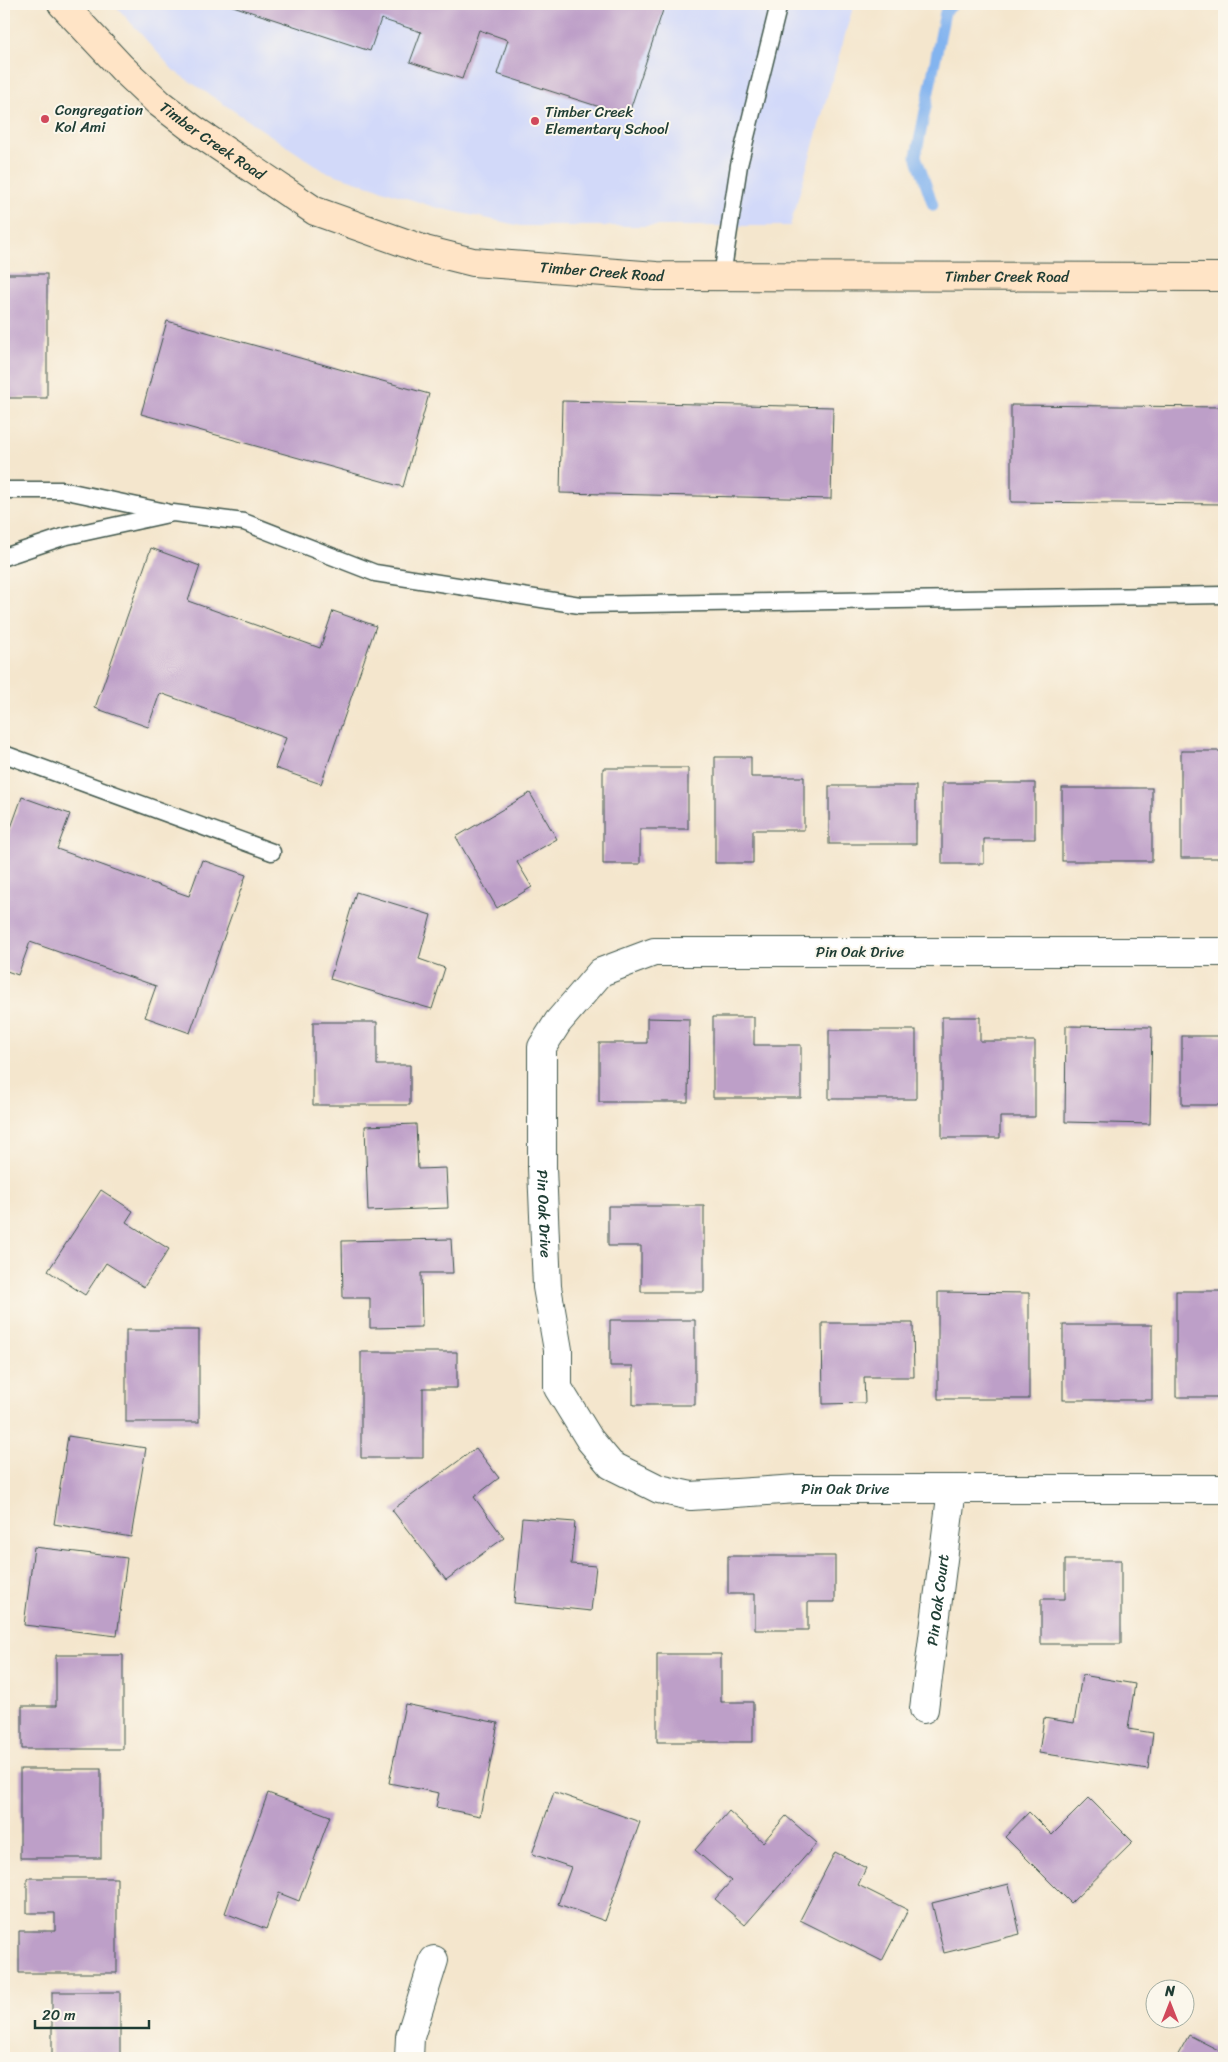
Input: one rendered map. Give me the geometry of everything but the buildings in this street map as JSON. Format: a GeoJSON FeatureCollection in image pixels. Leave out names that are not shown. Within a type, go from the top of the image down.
{"type":"FeatureCollection","features":[{"type":"Feature","properties":{"kind":"street","name":"Timber Creek Road"},"geometry":{"type":"LineString","coordinates":[[62,4],[122,68],[159,103],[193,129],[315,211],[425,250],[473,262],[656,276],[1224,277]]}},
{"type":"Feature","properties":{"kind":"street","name":"Pin Oak Drive"},"geometry":{"type":"LineString","coordinates":[[1224,952],[654,952],[600,972],[558,1022],[542,1047],[542,1168],[547,1287],[558,1350],[558,1388],[590,1440],[611,1465],[659,1490],[691,1496],[797,1490],[1224,1490]]}},
{"type":"Feature","properties":{"kind":"street","name":"Pin Oak Court"},"geometry":{"type":"LineString","coordinates":[[924,1709],[952,1490]]}},
{"type":"Feature","properties":{"kind":"street"},"geometry":{"type":"LineString","coordinates":[[410,2058],[410,2037],[434,1960]]}},
{"type":"Feature","properties":{"kind":"lane"},"geometry":{"type":"LineString","coordinates":[[722,276],[739,164],[780,4]]}},
{"type":"Feature","properties":{"kind":"lane"},"geometry":{"type":"LineString","coordinates":[[4,490],[62,490],[173,513],[244,522],[375,573],[580,605],[1224,595]]}},
{"type":"Feature","properties":{"kind":"lane"},"geometry":{"type":"LineString","coordinates":[[4,557],[63,537],[173,513]]}},
{"type":"Feature","properties":{"kind":"lane"},"geometry":{"type":"LineString","coordinates":[[4,754],[272,852]]}},
{"type":"Feature","properties":{"kind":"shaded area","name":"Timber Creek Elementary School"},"geometry":{"type":"Polygon","coordinates":[[[114,4],[854,4],[790,226],[521,226],[434,207],[324,171],[174,71],[114,4]]]}},
{"type":"Feature","properties":{"kind":"waterway"},"geometry":{"type":"LineString","coordinates":[[933,205],[916,156],[945,12],[954,4]]}},
{"type":"Feature","properties":{"kind":"place","name":"Congregation Kol Ami"},"geometry":{"type":"Point","coordinates":[45,119]}},
{"type":"Feature","properties":{"kind":"place","name":"Timber Creek Elementary School"},"geometry":{"type":"Point","coordinates":[535,121]}}]}
